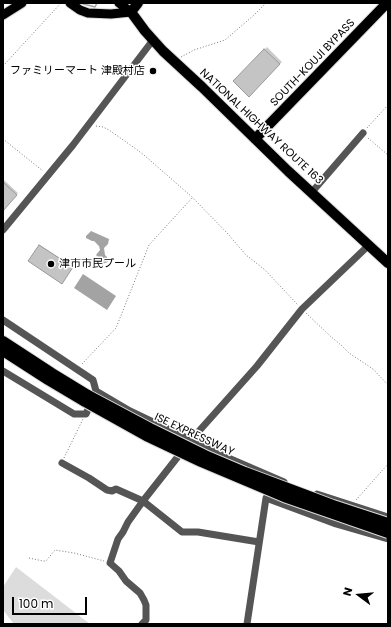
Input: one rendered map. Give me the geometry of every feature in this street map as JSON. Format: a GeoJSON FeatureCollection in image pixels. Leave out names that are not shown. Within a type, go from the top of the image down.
{"type":"FeatureCollection","features":[{"type":"Feature","properties":{"kind":"highway"},"geometry":{"type":"LineString","coordinates":[[131,12],[138,3]]}},
{"type":"Feature","properties":{"kind":"highway","name":"SOUTH-KOUJI BYPASS"},"geometry":{"type":"LineString","coordinates":[[255,139],[388,3]]}},
{"type":"Feature","properties":{"kind":"highway","name":"NATIONAL HIGHWAY ROUTE 163"},"geometry":{"type":"LineString","coordinates":[[131,12],[138,23],[173,61],[388,262]]}},
{"type":"Feature","properties":{"kind":"highway","name":"ISE EXPRESSWAY"},"geometry":{"type":"LineString","coordinates":[[3,341],[90,396],[146,436],[208,465],[284,497],[388,533]]}},
{"type":"Feature","properties":{"kind":"highway","name":"ISE EXPRESSWAY"},"geometry":{"type":"LineString","coordinates":[[3,351],[48,380],[90,396],[205,455],[245,472],[333,505],[388,523]]}},
{"type":"Feature","properties":{"kind":"main road"},"geometry":{"type":"LineString","coordinates":[[3,15],[22,3]]}},
{"type":"Feature","properties":{"kind":"main road"},"geometry":{"type":"LineString","coordinates":[[70,3],[80,10],[88,13],[111,14],[131,12]]}},
{"type":"Feature","properties":{"kind":"main road"},"geometry":{"type":"LineString","coordinates":[[119,3],[131,12]]}},
{"type":"Feature","properties":{"kind":"street"},"geometry":{"type":"LineString","coordinates":[[3,230],[48,176],[153,40]]}},
{"type":"Feature","properties":{"kind":"street"},"geometry":{"type":"LineString","coordinates":[[312,192],[363,133]]}},
{"type":"Feature","properties":{"kind":"street"},"geometry":{"type":"LineString","coordinates":[[146,623],[146,605],[144,600],[140,594],[126,581],[119,571],[110,563],[118,539],[128,522],[191,440],[257,366],[302,310],[369,245]]}},
{"type":"Feature","properties":{"kind":"street"},"geometry":{"type":"LineString","coordinates":[[3,320],[93,380],[86,414],[74,414],[3,371]]}},
{"type":"Feature","properties":{"kind":"street"},"geometry":{"type":"LineString","coordinates":[[90,396],[130,411],[226,457],[289,484],[388,517]]}},
{"type":"Feature","properties":{"kind":"street"},"geometry":{"type":"LineString","coordinates":[[62,463],[107,490],[112,491],[116,489],[143,502],[182,532],[198,532],[259,542]]}},
{"type":"Feature","properties":{"kind":"street"},"geometry":{"type":"LineString","coordinates":[[247,624],[266,498],[336,524],[388,539]]}},
{"type":"Feature","properties":{"kind":"path"},"geometry":{"type":"LineString","coordinates":[[3,66],[61,3]]}},
{"type":"Feature","properties":{"kind":"path"},"geometry":{"type":"LineString","coordinates":[[173,61],[194,50],[225,40],[266,3]]}},
{"type":"Feature","properties":{"kind":"path"},"geometry":{"type":"LineString","coordinates":[[388,105],[363,133],[388,155]]}},
{"type":"Feature","properties":{"kind":"path"},"geometry":{"type":"LineString","coordinates":[[88,125],[103,127],[109,130],[144,156],[192,197],[246,255],[265,270],[302,310],[349,353],[373,369],[388,385]]}},
{"type":"Feature","properties":{"kind":"path"},"geometry":{"type":"LineString","coordinates":[[3,139],[48,176]]}},
{"type":"Feature","properties":{"kind":"path"},"geometry":{"type":"LineString","coordinates":[[77,370],[116,328],[149,245],[192,197]]}},
{"type":"Feature","properties":{"kind":"path"},"geometry":{"type":"LineString","coordinates":[[62,463],[86,414]]}},
{"type":"Feature","properties":{"kind":"path"},"geometry":{"type":"LineString","coordinates":[[351,505],[388,464]]}},
{"type":"Feature","properties":{"kind":"path"},"geometry":{"type":"LineString","coordinates":[[29,558],[43,561],[46,560],[55,550],[74,553],[110,563]]}},
{"type":"Feature","properties":{"kind":"shaded area"},"geometry":{"type":"Polygon","coordinates":[[[91,231],[109,239],[108,244],[104,248],[108,262],[102,264],[98,262],[98,257],[96,255],[100,250],[99,246],[94,241],[86,238],[91,231]]]}},
{"type":"Feature","properties":{"kind":"shaded area"},"geometry":{"type":"Polygon","coordinates":[[[83,274],[116,296],[107,310],[74,288],[83,274]]]}},
{"type":"Feature","properties":{"kind":"shaded area"},"geometry":{"type":"Polygon","coordinates":[[[16,567],[90,624],[14,624],[3,610],[3,587],[16,567]]]}},
{"type":"Feature","properties":{"kind":"building"},"geometry":{"type":"Polygon","coordinates":[[[264,49],[280,64],[249,97],[233,81],[264,49]]]}},
{"type":"Feature","properties":{"kind":"building"},"geometry":{"type":"Polygon","coordinates":[[[3,182],[17,195],[3,211],[3,182]]]}},
{"type":"Feature","properties":{"kind":"building","name":"津市市民プール"},"geometry":{"type":"Polygon","coordinates":[[[39,245],[73,267],[62,284],[28,261],[39,245]]]}},
{"type":"Feature","properties":{"kind":"waterway"},"geometry":{"type":"LineString","coordinates":[[80,3],[95,7],[97,3]]}},
{"type":"Feature","properties":{"kind":"place","name":"ファミリーマート 津殿村店"},"geometry":{"type":"Point","coordinates":[153,71]}},
{"type":"Feature","properties":{"kind":"place","name":"津市市民プール"},"geometry":{"type":"Point","coordinates":[51,264]}}]}
